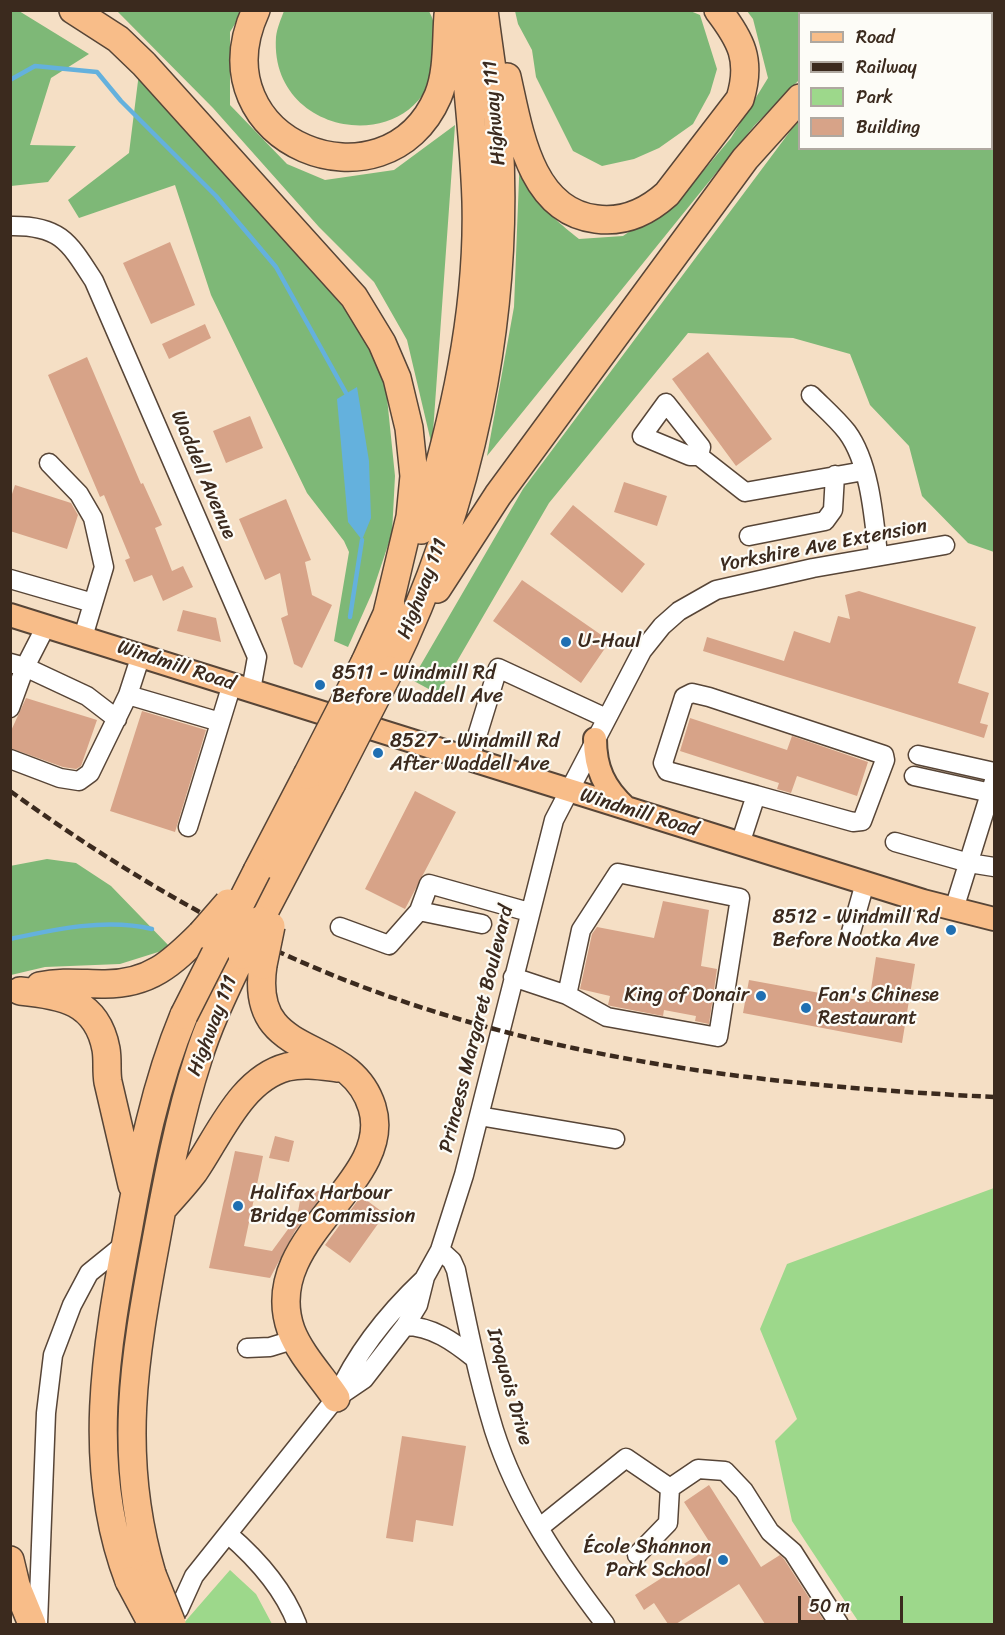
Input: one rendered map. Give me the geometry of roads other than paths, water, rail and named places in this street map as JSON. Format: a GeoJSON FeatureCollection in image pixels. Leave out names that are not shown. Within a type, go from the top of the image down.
{"type":"FeatureCollection","features":[{"type":"Feature","properties":{"kind":"highway"},"geometry":{"type":"LineString","coordinates":[[73,10],[118,39],[144,64],[354,297],[382,343],[397,378],[409,428],[414,476],[396,629]]}},
{"type":"Feature","properties":{"kind":"highway"},"geometry":{"type":"LineString","coordinates":[[256,10],[244,42],[244,61],[251,98],[261,116],[285,138],[301,147],[346,157],[364,156],[394,147],[408,137],[430,112],[444,74],[448,10]]}},
{"type":"Feature","properties":{"kind":"highway","name":"Highway 111"},"geometry":{"type":"LineString","coordinates":[[396,629],[417,543],[446,446],[469,324],[476,202],[472,121],[460,10]]}},
{"type":"Feature","properties":{"kind":"highway","name":"Highway 111"},"geometry":{"type":"LineString","coordinates":[[140,1578],[131,1417],[137,1351],[160,1220],[197,1060],[252,960],[320,779],[396,629],[437,558],[463,475],[484,380],[494,315],[500,165],[499,135],[484,10]]}},
{"type":"Feature","properties":{"kind":"highway"},"geometry":{"type":"LineString","coordinates":[[492,10],[511,97],[534,172],[558,204],[580,215],[603,220],[631,217],[655,205],[717,132],[740,99],[745,83],[745,56],[740,40],[718,10]]}},
{"type":"Feature","properties":{"kind":"highway"},"geometry":{"type":"LineString","coordinates":[[396,629],[498,495],[745,159],[798,100]]}},
{"type":"Feature","properties":{"kind":"highway","name":"Highway 111"},"geometry":{"type":"LineString","coordinates":[[140,1578],[116,1544],[108,1508],[102,1433],[109,1341],[134,1195],[162,1071],[184,1015],[257,871],[320,779]]}},
{"type":"Feature","properties":{"kind":"highway"},"geometry":{"type":"LineString","coordinates":[[15,993],[71,982],[106,984],[138,980],[171,964],[257,871]]}},
{"type":"Feature","properties":{"kind":"highway"},"geometry":{"type":"LineString","coordinates":[[252,960],[269,1019],[293,1040],[314,1049],[345,1069],[364,1089],[375,1119],[375,1134],[370,1149],[352,1179],[297,1257],[288,1276],[287,1314],[296,1339],[336,1398]]}},
{"type":"Feature","properties":{"kind":"highway"},"geometry":{"type":"LineString","coordinates":[[15,993],[55,994],[73,1001],[89,1013],[100,1029],[106,1050],[107,1077],[134,1195]]}},
{"type":"Feature","properties":{"kind":"highway"},"geometry":{"type":"LineString","coordinates":[[160,1220],[244,1096],[257,1083],[286,1068],[300,1065],[345,1069]]}},
{"type":"Feature","properties":{"kind":"highway"},"geometry":{"type":"LineString","coordinates":[[10,1560],[16,1585],[32,1624]]}},
{"type":"Feature","properties":{"kind":"highway"},"geometry":{"type":"LineString","coordinates":[[140,1578],[152,1624]]}},
{"type":"Feature","properties":{"kind":"highway"},"geometry":{"type":"LineString","coordinates":[[140,1578],[172,1624]]}},
{"type":"Feature","properties":{"kind":"main road","name":"Windmill Road"},"geometry":{"type":"LineString","coordinates":[[10,615],[865,883],[994,919]]}},
{"type":"Feature","properties":{"kind":"main road"},"geometry":{"type":"LineString","coordinates":[[595,739],[597,766],[601,777],[613,797],[627,809]]}},
{"type":"Feature","properties":{"kind":"street","name":"Waddell Avenue"},"geometry":{"type":"LineString","coordinates":[[10,226],[37,225],[54,232],[72,248],[94,281],[257,657],[220,722],[188,827]]}},
{"type":"Feature","properties":{"kind":"street"},"geometry":{"type":"LineString","coordinates":[[811,395],[848,433],[864,471],[873,503],[878,555]]}},
{"type":"Feature","properties":{"kind":"street"},"geometry":{"type":"LineString","coordinates":[[699,456],[746,492],[864,471]]}},
{"type":"Feature","properties":{"kind":"street"},"geometry":{"type":"LineString","coordinates":[[49,463],[79,494],[93,518],[104,567],[83,637]]}},
{"type":"Feature","properties":{"kind":"street"},"geometry":{"type":"LineString","coordinates":[[749,536],[825,521],[833,510],[835,475]]}},
{"type":"Feature","properties":{"kind":"street","name":"Yorkshire Ave Extension"},"geometry":{"type":"LineString","coordinates":[[568,791],[642,651],[662,626],[687,606],[716,590],[736,584],[878,555],[945,545]]}},
{"type":"Feature","properties":{"kind":"street"},"geometry":{"type":"LineString","coordinates":[[10,579],[93,603]]}},
{"type":"Feature","properties":{"kind":"street"},"geometry":{"type":"LineString","coordinates":[[10,708],[18,665],[46,626]]}},
{"type":"Feature","properties":{"kind":"street"},"geometry":{"type":"LineString","coordinates":[[10,759],[60,778],[79,781],[90,773],[128,695],[141,655]]}},
{"type":"Feature","properties":{"kind":"street"},"geometry":{"type":"LineString","coordinates":[[18,665],[87,696],[117,719]]}},
{"type":"Feature","properties":{"kind":"street"},"geometry":{"type":"LineString","coordinates":[[470,759],[498,668],[606,718]]}},
{"type":"Feature","properties":{"kind":"street"},"geometry":{"type":"LineString","coordinates":[[692,693],[709,697],[884,755],[885,760],[861,821],[853,822],[756,795],[667,771],[663,763],[664,752],[684,697],[692,693]]}},
{"type":"Feature","properties":{"kind":"street"},"geometry":{"type":"LineString","coordinates":[[128,695],[220,722]]}},
{"type":"Feature","properties":{"kind":"street"},"geometry":{"type":"LineString","coordinates":[[918,755],[994,772]]}},
{"type":"Feature","properties":{"kind":"street"},"geometry":{"type":"LineString","coordinates":[[914,776],[992,795],[987,830],[969,863],[954,909]]}},
{"type":"Feature","properties":{"kind":"street","name":"Princess Margaret Boulevard"},"geometry":{"type":"LineString","coordinates":[[336,1398],[364,1379],[405,1326],[418,1305],[425,1277],[440,1250],[464,1176],[554,820],[568,791]]}},
{"type":"Feature","properties":{"kind":"street"},"geometry":{"type":"LineString","coordinates":[[740,844],[756,795]]}},
{"type":"Feature","properties":{"kind":"street"},"geometry":{"type":"LineString","coordinates":[[895,842],[969,863],[994,867]]}},
{"type":"Feature","properties":{"kind":"street"},"geometry":{"type":"LineString","coordinates":[[513,977],[567,995],[607,1017],[718,1037],[740,898],[618,873],[581,930],[567,995]]}},
{"type":"Feature","properties":{"kind":"street"},"geometry":{"type":"LineString","coordinates":[[851,932],[865,883]]}},
{"type":"Feature","properties":{"kind":"street"},"geometry":{"type":"LineString","coordinates":[[340,927],[389,945],[419,911],[429,884],[529,912]]}},
{"type":"Feature","properties":{"kind":"street"},"geometry":{"type":"LineString","coordinates":[[419,911],[482,924]]}},
{"type":"Feature","properties":{"kind":"street"},"geometry":{"type":"LineString","coordinates":[[479,1116],[615,1139]]}},
{"type":"Feature","properties":{"kind":"street"},"geometry":{"type":"LineString","coordinates":[[38,1624],[46,1413],[53,1355],[72,1305],[89,1273],[126,1243]]}},
{"type":"Feature","properties":{"kind":"street","name":"Iroquois Drive"},"geometry":{"type":"LineString","coordinates":[[440,1250],[452,1261],[456,1270],[474,1358],[495,1432],[538,1528],[572,1581],[605,1624]]}},
{"type":"Feature","properties":{"kind":"street","name":"Princess Margaret Boulevard"},"geometry":{"type":"LineString","coordinates":[[166,1624],[179,1608],[194,1576],[336,1398],[350,1366],[404,1298],[425,1277]]}},
{"type":"Feature","properties":{"kind":"street"},"geometry":{"type":"LineString","coordinates":[[405,1326],[424,1328],[444,1337],[474,1358]]}},
{"type":"Feature","properties":{"kind":"street"},"geometry":{"type":"LineString","coordinates":[[247,1348],[270,1347],[296,1339]]}},
{"type":"Feature","properties":{"kind":"street"},"geometry":{"type":"LineString","coordinates":[[538,1528],[626,1458],[670,1488]]}},
{"type":"Feature","properties":{"kind":"street"},"geometry":{"type":"LineString","coordinates":[[670,1488],[698,1469],[724,1471],[744,1491],[770,1532],[793,1552],[839,1624]]}},
{"type":"Feature","properties":{"kind":"street"},"geometry":{"type":"LineString","coordinates":[[636,1555],[668,1523],[670,1488]]}},
{"type":"Feature","properties":{"kind":"street"},"geometry":{"type":"LineString","coordinates":[[228,1534],[262,1567],[279,1590],[297,1624]]}},
{"type":"Feature","properties":{"kind":"street","name":"Princess Margaret Boulevard"},"geometry":{"type":"LineString","coordinates":[[140,1624],[164,1596],[194,1576]]}},
{"type":"Feature","properties":{"kind":"water"},"geometry":{"type":"Polygon","coordinates":[[[357,387],[369,461],[371,518],[362,540],[348,522],[337,399],[357,387]]]}},
{"type":"Feature","properties":{"kind":"waterway"},"geometry":{"type":"LineString","coordinates":[[10,80],[35,66],[97,72],[121,101],[216,196],[276,267],[346,393]]}},
{"type":"Feature","properties":{"kind":"waterway"},"geometry":{"type":"LineString","coordinates":[[350,617],[362,540]]}},
{"type":"Feature","properties":{"kind":"waterway"},"geometry":{"type":"LineString","coordinates":[[10,939],[81,926],[117,925],[152,929]]}},
{"type":"Feature","properties":{"kind":"railway"},"geometry":{"type":"LineString","coordinates":[[10,791],[74,836],[140,877],[242,934],[363,987],[450,1016],[538,1040],[628,1059],[718,1073],[810,1084],[994,1097]]}},
{"type":"Feature","properties":{"kind":"place","name":"U-Haul"},"geometry":{"type":"Point","coordinates":[566,642]}},
{"type":"Feature","properties":{"kind":"place","name":"8511 - Windmill Rd Before Waddell Ave"},"geometry":{"type":"Point","coordinates":[320,685]}},
{"type":"Feature","properties":{"kind":"place","name":"8527 - Windmill Rd After Waddell Ave"},"geometry":{"type":"Point","coordinates":[378,753]}},
{"type":"Feature","properties":{"kind":"place","name":"8512 - Windmill Rd Before Nootka Ave"},"geometry":{"type":"Point","coordinates":[951,930]}},
{"type":"Feature","properties":{"kind":"place","name":"King of Donair"},"geometry":{"type":"Point","coordinates":[761,996]}},
{"type":"Feature","properties":{"kind":"place","name":"Fan's Chinese Restaurant"},"geometry":{"type":"Point","coordinates":[806,1008]}},
{"type":"Feature","properties":{"kind":"place","name":"Halifax Harbour Bridge Commission"},"geometry":{"type":"Point","coordinates":[238,1206]}},
{"type":"Feature","properties":{"kind":"place","name":"École Shannon Park School"},"geometry":{"type":"Point","coordinates":[723,1560]}}]}
